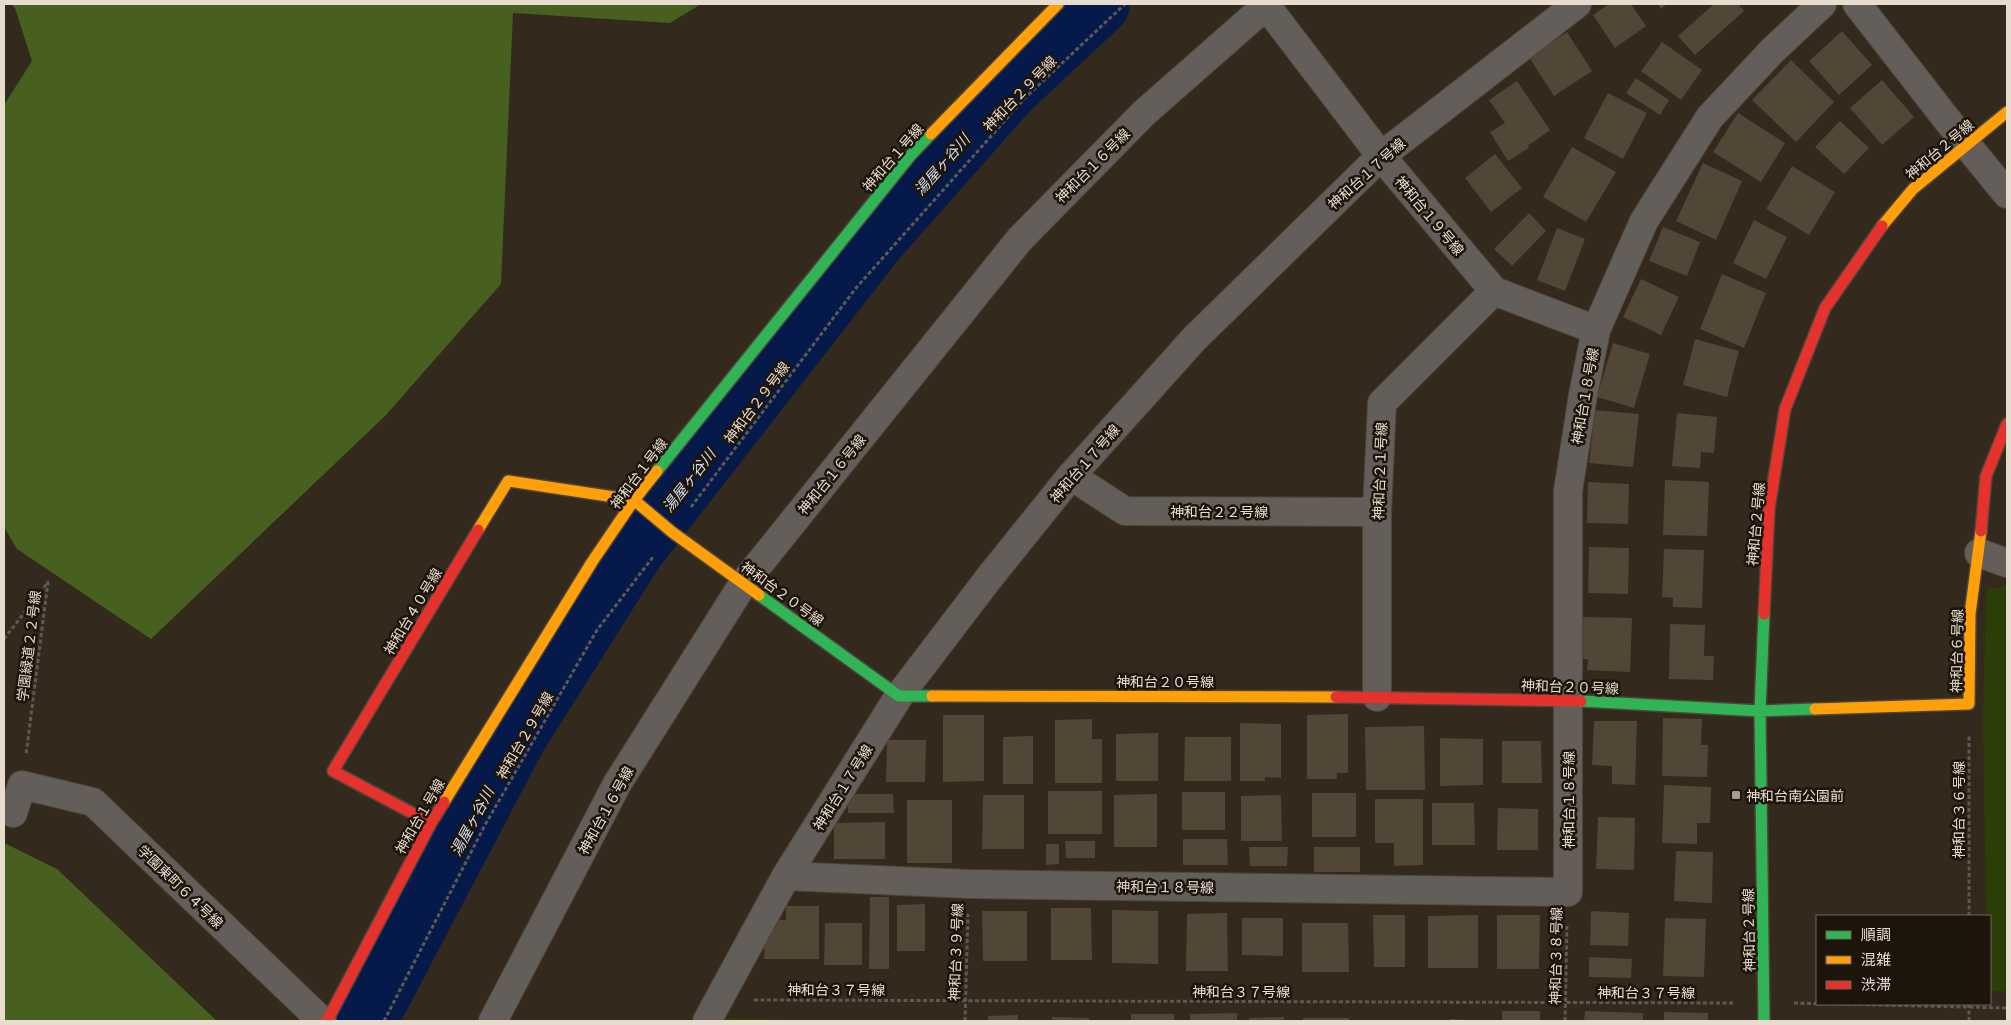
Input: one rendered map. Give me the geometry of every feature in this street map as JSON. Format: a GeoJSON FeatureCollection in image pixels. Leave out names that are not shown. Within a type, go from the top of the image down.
{"type":"FeatureCollection","features":[{"type":"Feature","properties":{"kind":"street","name":"神和台１号線"},"geometry":{"type":"LineString","coordinates":[[326,1021],[431,823],[592,562],[634,500],[910,156],[1058,4]]}},
{"type":"Feature","properties":{"kind":"street","name":"神和台１９号線"},"geometry":{"type":"LineString","coordinates":[[1266,4],[1381,156],[1494,291],[1596,330]]}},
{"type":"Feature","properties":{"kind":"street","name":"神和台１６号線"},"geometry":{"type":"LineString","coordinates":[[493,1021],[617,784],[744,584],[1020,238],[1144,113],[1266,4]]}},
{"type":"Feature","properties":{"kind":"street","name":"神和台１７号線"},"geometry":{"type":"LineString","coordinates":[[713,1010],[786,876],[899,696],[989,578],[1071,476],[1194,338],[1381,156],[1576,4]]}},
{"type":"Feature","properties":{"kind":"street","name":"神和台１８号線"},"geometry":{"type":"LineString","coordinates":[[786,876],[969,884],[1568,892],[1568,491],[1583,395],[1596,330],[1644,222],[1710,116],[1772,51],[1822,4]]}},
{"type":"Feature","properties":{"kind":"street"},"geometry":{"type":"LineString","coordinates":[[1858,4],[2007,194]]}},
{"type":"Feature","properties":{"kind":"street","name":"神和台２号線"},"geometry":{"type":"LineString","coordinates":[[1764,1021],[1760,711],[1768,509],[1785,409],[1825,308],[1873,236],[1913,189],[2007,112]]}},
{"type":"Feature","properties":{"kind":"street","name":"神和台２１号線"},"geometry":{"type":"LineString","coordinates":[[1377,697],[1377,512],[1382,403],[1494,291]]}},
{"type":"Feature","properties":{"kind":"street","name":"神和台６号線"},"geometry":{"type":"LineString","coordinates":[[1760,711],[1969,704],[1970,614],[1979,553],[1986,476],[2007,424]]}},
{"type":"Feature","properties":{"kind":"street","name":"神和台２２号線"},"geometry":{"type":"LineString","coordinates":[[1071,476],[1125,511],[1377,512]]}},
{"type":"Feature","properties":{"kind":"street","name":"神和台４０号線"},"geometry":{"type":"LineString","coordinates":[[431,823],[333,771],[508,481],[634,500]]}},
{"type":"Feature","properties":{"kind":"street","name":"神和台２０号線"},"geometry":{"type":"LineString","coordinates":[[634,500],[672,532],[899,696],[1377,697],[1568,700],[1760,711]]}},
{"type":"Feature","properties":{"kind":"street"},"geometry":{"type":"LineString","coordinates":[[1979,553],[2007,563]]}},
{"type":"Feature","properties":{"kind":"street"},"geometry":{"type":"LineString","coordinates":[[13,813],[22,785]]}},
{"type":"Feature","properties":{"kind":"street","name":"学園東町６４号線"},"geometry":{"type":"LineString","coordinates":[[22,785],[93,802],[322,1021]]}},
{"type":"Feature","properties":{"kind":"path","name":"神和台２９号線"},"geometry":{"type":"LineString","coordinates":[[384,1021],[485,825],[597,630],[856,288],[1025,98],[1125,4]]}},
{"type":"Feature","properties":{"kind":"path","name":"学園緑道２２号線"},"geometry":{"type":"LineString","coordinates":[[4,639],[48,582],[22,785]]}},
{"type":"Feature","properties":{"kind":"path","name":"神和台３６号線"},"geometry":{"type":"LineString","coordinates":[[1969,704],[1969,915]]}},
{"type":"Feature","properties":{"kind":"path","name":"神和台３９号線"},"geometry":{"type":"LineString","coordinates":[[965,1021],[964,1001],[969,884]]}},
{"type":"Feature","properties":{"kind":"path","name":"神和台３８号線"},"geometry":{"type":"LineString","coordinates":[[1565,1021],[1568,892]]}},
{"type":"Feature","properties":{"kind":"path","name":"神和台３７号線"},"geometry":{"type":"LineString","coordinates":[[713,1010],[964,1001],[1816,1004]]}},
{"type":"Feature","properties":{"kind":"path","name":"神和台３７号線"},"geometry":{"type":"LineString","coordinates":[[1901,1005],[2007,1008]]}},
{"type":"Feature","properties":{"kind":"path"},"geometry":{"type":"LineString","coordinates":[[1969,1006],[1969,1021]]}},
{"type":"Feature","properties":{"kind":"green space"},"geometry":{"type":"Polygon","coordinates":[[[11,4],[701,4],[670,23],[513,13],[501,284],[386,415],[151,639],[17,549],[4,527],[4,105],[32,61],[15,8],[11,4]]]}},
{"type":"Feature","properties":{"kind":"green space"},"geometry":{"type":"Polygon","coordinates":[[[2007,586],[2007,991],[1991,991],[1991,915],[1986,915],[1983,721],[1986,589],[2007,586]]]}},
{"type":"Feature","properties":{"kind":"green space"},"geometry":{"type":"Polygon","coordinates":[[[4,843],[57,869],[217,1021],[4,1021],[4,843]]]}},
{"type":"Feature","properties":{"kind":"green space"},"geometry":{"type":"Polygon","coordinates":[[[718,1018],[865,1021],[716,1021],[718,1018]]]}},
{"type":"Feature","properties":{"kind":"building"},"geometry":{"type":"Polygon","coordinates":[[[1609,4],[1631,4],[1646,26],[1615,48],[1593,15],[1609,4]]]}},
{"type":"Feature","properties":{"kind":"building"},"geometry":{"type":"Polygon","coordinates":[[[1657,4],[1667,4],[1661,9],[1657,4]]]}},
{"type":"Feature","properties":{"kind":"building"},"geometry":{"type":"Polygon","coordinates":[[[1714,4],[1738,4],[1744,11],[1695,55],[1678,36],[1714,4]]]}},
{"type":"Feature","properties":{"kind":"building"},"geometry":{"type":"Polygon","coordinates":[[[1842,31],[1872,65],[1839,95],[1809,61],[1842,31]]]}},
{"type":"Feature","properties":{"kind":"building"},"geometry":{"type":"Polygon","coordinates":[[[1567,32],[1592,71],[1554,96],[1529,57],[1567,32]]]}},
{"type":"Feature","properties":{"kind":"building"},"geometry":{"type":"Polygon","coordinates":[[[1662,42],[1702,70],[1681,100],[1641,71],[1662,42]]]}},
{"type":"Feature","properties":{"kind":"building"},"geometry":{"type":"Polygon","coordinates":[[[1791,60],[1834,102],[1796,142],[1752,100],[1791,60]]]}},
{"type":"Feature","properties":{"kind":"building"},"geometry":{"type":"Polygon","coordinates":[[[1636,78],[1669,100],[1660,115],[1626,93],[1636,78]]]}},
{"type":"Feature","properties":{"kind":"building"},"geometry":{"type":"Polygon","coordinates":[[[1882,80],[1914,117],[1882,145],[1850,108],[1882,80]]]}},
{"type":"Feature","properties":{"kind":"building"},"geometry":{"type":"Polygon","coordinates":[[[1517,81],[1550,130],[1528,146],[1529,148],[1508,161],[1490,132],[1505,123],[1489,100],[1517,81]]]}},
{"type":"Feature","properties":{"kind":"building"},"geometry":{"type":"Polygon","coordinates":[[[1608,93],[1647,113],[1623,159],[1584,138],[1608,93]]]}},
{"type":"Feature","properties":{"kind":"building"},"geometry":{"type":"Polygon","coordinates":[[[1738,113],[1785,143],[1761,182],[1713,152],[1738,113]]]}},
{"type":"Feature","properties":{"kind":"building"},"geometry":{"type":"Polygon","coordinates":[[[1840,121],[1869,148],[1844,174],[1815,147],[1840,121]]]}},
{"type":"Feature","properties":{"kind":"building"},"geometry":{"type":"Polygon","coordinates":[[[1572,147],[1616,172],[1586,222],[1543,197],[1572,147]]]}},
{"type":"Feature","properties":{"kind":"building"},"geometry":{"type":"Polygon","coordinates":[[[1495,154],[1522,188],[1491,212],[1465,178],[1495,154]]]}},
{"type":"Feature","properties":{"kind":"building"},"geometry":{"type":"Polygon","coordinates":[[[1703,163],[1742,181],[1716,240],[1676,221],[1703,163]]]}},
{"type":"Feature","properties":{"kind":"building"},"geometry":{"type":"Polygon","coordinates":[[[1792,166],[1835,192],[1809,235],[1766,209],[1792,166]]]}},
{"type":"Feature","properties":{"kind":"building"},"geometry":{"type":"Polygon","coordinates":[[[1529,213],[1546,231],[1512,266],[1494,249],[1529,213]]]}},
{"type":"Feature","properties":{"kind":"building"},"geometry":{"type":"Polygon","coordinates":[[[1754,220],[1787,237],[1766,279],[1733,263],[1754,220]]]}},
{"type":"Feature","properties":{"kind":"building"},"geometry":{"type":"Polygon","coordinates":[[[1663,227],[1700,242],[1687,276],[1649,261],[1663,227]]]}},
{"type":"Feature","properties":{"kind":"building"},"geometry":{"type":"Polygon","coordinates":[[[1557,228],[1585,239],[1565,291],[1537,280],[1557,228]]]}},
{"type":"Feature","properties":{"kind":"building"},"geometry":{"type":"Polygon","coordinates":[[[1722,274],[1766,293],[1744,348],[1700,329],[1722,274]]]}},
{"type":"Feature","properties":{"kind":"building"},"geometry":{"type":"Polygon","coordinates":[[[1641,279],[1679,297],[1661,335],[1623,317],[1641,279]]]}},
{"type":"Feature","properties":{"kind":"building"},"geometry":{"type":"Polygon","coordinates":[[[1695,339],[1739,351],[1727,397],[1683,385],[1695,339]]]}},
{"type":"Feature","properties":{"kind":"building"},"geometry":{"type":"Polygon","coordinates":[[[1613,343],[1650,354],[1634,408],[1597,397],[1613,343]]]}},
{"type":"Feature","properties":{"kind":"building"},"geometry":{"type":"Polygon","coordinates":[[[1595,410],[1639,414],[1633,467],[1589,463],[1595,410]]]}},
{"type":"Feature","properties":{"kind":"building"},"geometry":{"type":"Polygon","coordinates":[[[1677,413],[1717,417],[1714,453],[1701,452],[1700,468],[1672,466],[1677,413]]]}},
{"type":"Feature","properties":{"kind":"building"},"geometry":{"type":"Polygon","coordinates":[[[1665,480],[1709,482],[1707,536],[1663,535],[1665,480]]]}},
{"type":"Feature","properties":{"kind":"building"},"geometry":{"type":"Polygon","coordinates":[[[1588,482],[1629,484],[1628,524],[1587,523],[1588,482]]]}},
{"type":"Feature","properties":{"kind":"building"},"geometry":{"type":"Polygon","coordinates":[[[1589,547],[1629,548],[1628,594],[1588,593],[1589,547]]]}},
{"type":"Feature","properties":{"kind":"building"},"geometry":{"type":"Polygon","coordinates":[[[1664,549],[1704,550],[1702,608],[1673,607],[1673,598],[1662,597],[1664,549]]]}},
{"type":"Feature","properties":{"kind":"building"},"geometry":{"type":"Polygon","coordinates":[[[1583,617],[1632,618],[1630,672],[1587,670],[1588,659],[1582,659],[1583,617]]]}},
{"type":"Feature","properties":{"kind":"building"},"geometry":{"type":"Polygon","coordinates":[[[1670,624],[1705,625],[1704,656],[1714,656],[1713,680],[1669,679],[1670,624]]]}},
{"type":"Feature","properties":{"kind":"building"},"geometry":{"type":"Polygon","coordinates":[[[1348,714],[1348,773],[1337,773],[1337,779],[1307,779],[1307,715],[1348,714]]]}},
{"type":"Feature","properties":{"kind":"building"},"geometry":{"type":"Polygon","coordinates":[[[943,715],[984,715],[984,781],[943,782],[943,715]]]}},
{"type":"Feature","properties":{"kind":"building"},"geometry":{"type":"Polygon","coordinates":[[[1663,718],[1702,719],[1701,745],[1708,745],[1707,777],[1662,776],[1663,718]]]}},
{"type":"Feature","properties":{"kind":"building"},"geometry":{"type":"Polygon","coordinates":[[[1092,719],[1092,739],[1102,739],[1102,783],[1055,783],[1055,720],[1092,719]]]}},
{"type":"Feature","properties":{"kind":"building"},"geometry":{"type":"Polygon","coordinates":[[[1594,721],[1637,721],[1635,785],[1612,784],[1612,766],[1592,765],[1594,721]]]}},
{"type":"Feature","properties":{"kind":"building"},"geometry":{"type":"Polygon","coordinates":[[[1240,723],[1281,724],[1281,778],[1265,777],[1265,781],[1240,781],[1240,723]]]}},
{"type":"Feature","properties":{"kind":"building"},"geometry":{"type":"Polygon","coordinates":[[[1424,726],[1425,790],[1366,790],[1365,727],[1424,726]]]}},
{"type":"Feature","properties":{"kind":"building"},"geometry":{"type":"Polygon","coordinates":[[[1158,733],[1158,781],[1116,781],[1116,734],[1158,733]]]}},
{"type":"Feature","properties":{"kind":"building"},"geometry":{"type":"Polygon","coordinates":[[[1033,736],[1033,784],[1003,784],[1003,737],[1033,736]]]}},
{"type":"Feature","properties":{"kind":"building"},"geometry":{"type":"Polygon","coordinates":[[[1185,737],[1231,737],[1231,781],[1184,781],[1185,737]]]}},
{"type":"Feature","properties":{"kind":"building"},"geometry":{"type":"Polygon","coordinates":[[[1440,738],[1483,739],[1483,785],[1440,786],[1440,738]]]}},
{"type":"Feature","properties":{"kind":"building"},"geometry":{"type":"Polygon","coordinates":[[[887,740],[926,740],[925,782],[886,782],[887,740]]]}},
{"type":"Feature","properties":{"kind":"building"},"geometry":{"type":"Polygon","coordinates":[[[1502,741],[1541,741],[1542,783],[1502,783],[1502,741]]]}},
{"type":"Feature","properties":{"kind":"building"},"geometry":{"type":"Polygon","coordinates":[[[1664,785],[1711,787],[1710,823],[1697,823],[1697,844],[1662,843],[1664,785]]]}},
{"type":"Feature","properties":{"kind":"building"},"geometry":{"type":"Polygon","coordinates":[[[1048,791],[1102,791],[1102,834],[1048,834],[1048,791]]]}},
{"type":"Feature","properties":{"kind":"building"},"geometry":{"type":"Polygon","coordinates":[[[1182,792],[1225,792],[1225,830],[1182,830],[1182,792]]]}},
{"type":"Feature","properties":{"kind":"building"},"geometry":{"type":"Polygon","coordinates":[[[1312,793],[1356,793],[1356,837],[1312,837],[1312,793]]]}},
{"type":"Feature","properties":{"kind":"building"},"geometry":{"type":"Polygon","coordinates":[[[848,794],[893,794],[894,813],[848,813],[848,794]]]}},
{"type":"Feature","properties":{"kind":"building"},"geometry":{"type":"Polygon","coordinates":[[[1157,794],[1157,847],[1114,847],[1114,795],[1157,794]]]}},
{"type":"Feature","properties":{"kind":"building"},"geometry":{"type":"Polygon","coordinates":[[[983,795],[1024,795],[1024,849],[982,849],[983,795]]]}},
{"type":"Feature","properties":{"kind":"building"},"geometry":{"type":"Polygon","coordinates":[[[1281,795],[1282,841],[1241,841],[1241,796],[1281,795]]]}},
{"type":"Feature","properties":{"kind":"building"},"geometry":{"type":"Polygon","coordinates":[[[1375,799],[1423,799],[1423,865],[1394,866],[1394,843],[1375,843],[1375,799]]]}},
{"type":"Feature","properties":{"kind":"building"},"geometry":{"type":"Polygon","coordinates":[[[907,800],[952,800],[952,863],[907,863],[907,800]]]}},
{"type":"Feature","properties":{"kind":"building"},"geometry":{"type":"Polygon","coordinates":[[[1432,803],[1474,803],[1475,845],[1432,845],[1432,803]]]}},
{"type":"Feature","properties":{"kind":"building"},"geometry":{"type":"Polygon","coordinates":[[[1498,808],[1538,809],[1538,850],[1497,850],[1498,808]]]}},
{"type":"Feature","properties":{"kind":"building"},"geometry":{"type":"Polygon","coordinates":[[[1598,817],[1635,818],[1634,870],[1596,869],[1598,817]]]}},
{"type":"Feature","properties":{"kind":"building"},"geometry":{"type":"Polygon","coordinates":[[[885,822],[885,859],[834,859],[834,823],[885,822]]]}},
{"type":"Feature","properties":{"kind":"building"},"geometry":{"type":"Polygon","coordinates":[[[1183,839],[1227,839],[1228,865],[1183,865],[1183,839]]]}},
{"type":"Feature","properties":{"kind":"building"},"geometry":{"type":"Polygon","coordinates":[[[1065,841],[1095,841],[1095,858],[1066,858],[1065,841]]]}},
{"type":"Feature","properties":{"kind":"building"},"geometry":{"type":"Polygon","coordinates":[[[1046,844],[1059,844],[1059,864],[1046,865],[1046,844]]]}},
{"type":"Feature","properties":{"kind":"building"},"geometry":{"type":"Polygon","coordinates":[[[1249,847],[1288,847],[1287,866],[1250,866],[1249,847]]]}},
{"type":"Feature","properties":{"kind":"building"},"geometry":{"type":"Polygon","coordinates":[[[1314,847],[1360,847],[1360,872],[1314,872],[1314,847]]]}},
{"type":"Feature","properties":{"kind":"building"},"geometry":{"type":"Polygon","coordinates":[[[1676,851],[1713,852],[1712,903],[1674,901],[1676,851]]]}},
{"type":"Feature","properties":{"kind":"building"},"geometry":{"type":"Polygon","coordinates":[[[870,897],[889,897],[889,969],[869,969],[870,897]]]}},
{"type":"Feature","properties":{"kind":"building"},"geometry":{"type":"Polygon","coordinates":[[[925,904],[925,951],[897,951],[897,905],[925,904]]]}},
{"type":"Feature","properties":{"kind":"building"},"geometry":{"type":"Polygon","coordinates":[[[786,906],[819,906],[819,959],[764,959],[765,920],[786,920],[786,906]]]}},
{"type":"Feature","properties":{"kind":"building"},"geometry":{"type":"Polygon","coordinates":[[[1051,908],[1091,908],[1092,960],[1051,960],[1051,908]]]}},
{"type":"Feature","properties":{"kind":"building"},"geometry":{"type":"Polygon","coordinates":[[[1112,910],[1158,911],[1158,964],[1112,963],[1112,910]]]}},
{"type":"Feature","properties":{"kind":"building"},"geometry":{"type":"Polygon","coordinates":[[[982,911],[1027,911],[1027,961],[983,961],[982,911]]]}},
{"type":"Feature","properties":{"kind":"building"},"geometry":{"type":"Polygon","coordinates":[[[1591,911],[1629,913],[1628,946],[1590,945],[1591,911]]]}},
{"type":"Feature","properties":{"kind":"building"},"geometry":{"type":"Polygon","coordinates":[[[1227,913],[1228,971],[1186,971],[1187,914],[1227,913]]]}},
{"type":"Feature","properties":{"kind":"building"},"geometry":{"type":"Polygon","coordinates":[[[1373,915],[1405,915],[1405,967],[1374,967],[1373,915]]]}},
{"type":"Feature","properties":{"kind":"building"},"geometry":{"type":"Polygon","coordinates":[[[1478,915],[1478,968],[1428,968],[1428,916],[1478,915]]]}},
{"type":"Feature","properties":{"kind":"building"},"geometry":{"type":"Polygon","coordinates":[[[1497,915],[1540,915],[1539,969],[1497,969],[1497,915]]]}},
{"type":"Feature","properties":{"kind":"building"},"geometry":{"type":"Polygon","coordinates":[[[1242,918],[1283,918],[1283,956],[1242,955],[1242,918]]]}},
{"type":"Feature","properties":{"kind":"building"},"geometry":{"type":"Polygon","coordinates":[[[1665,918],[1706,919],[1704,977],[1663,976],[1665,918]]]}},
{"type":"Feature","properties":{"kind":"building"},"geometry":{"type":"Polygon","coordinates":[[[825,923],[862,923],[862,965],[824,965],[825,923]]]}},
{"type":"Feature","properties":{"kind":"building"},"geometry":{"type":"Polygon","coordinates":[[[1302,923],[1348,923],[1349,972],[1302,972],[1302,923]]]}},
{"type":"Feature","properties":{"kind":"building"},"geometry":{"type":"Polygon","coordinates":[[[1589,957],[1632,959],[1631,978],[1589,977],[1589,957]]]}},
{"type":"Feature","properties":{"kind":"building"},"geometry":{"type":"Polygon","coordinates":[[[1502,1011],[1540,1011],[1540,1021],[1502,1021],[1502,1011]]]}},
{"type":"Feature","properties":{"kind":"building"},"geometry":{"type":"Polygon","coordinates":[[[1585,1011],[1643,1013],[1643,1021],[1584,1021],[1585,1011]]]}},
{"type":"Feature","properties":{"kind":"building"},"geometry":{"type":"Polygon","coordinates":[[[1664,1012],[1708,1013],[1708,1021],[1664,1021],[1664,1012]]]}},
{"type":"Feature","properties":{"kind":"building"},"geometry":{"type":"Polygon","coordinates":[[[1237,1013],[1237,1021],[1190,1021],[1190,1014],[1237,1013]]]}},
{"type":"Feature","properties":{"kind":"building"},"geometry":{"type":"Polygon","coordinates":[[[1131,1014],[1174,1014],[1174,1021],[1131,1021],[1131,1014]]]}},
{"type":"Feature","properties":{"kind":"building"},"geometry":{"type":"Polygon","coordinates":[[[1018,1015],[1018,1021],[988,1021],[988,1016],[1018,1015]]]}},
{"type":"Feature","properties":{"kind":"building"},"geometry":{"type":"Polygon","coordinates":[[[1052,1017],[1089,1018],[1089,1021],[1052,1021],[1052,1017]]]}},
{"type":"Feature","properties":{"kind":"building"},"geometry":{"type":"Polygon","coordinates":[[[1284,1017],[1284,1021],[1249,1021],[1249,1018],[1284,1017]]]}},
{"type":"Feature","properties":{"kind":"building"},"geometry":{"type":"Polygon","coordinates":[[[1303,1018],[1349,1018],[1349,1021],[1303,1021],[1303,1018]]]}},
{"type":"Feature","properties":{"kind":"building"},"geometry":{"type":"Polygon","coordinates":[[[1450,1019],[1470,1020],[1470,1021],[1450,1021],[1450,1019]]]}},
{"type":"Feature","properties":{"kind":"waterway","name":"湯屋ヶ谷川"},"geometry":{"type":"LineString","coordinates":[[366,1021],[516,736],[634,549],[876,238],[1009,88],[1099,4]]}},
{"type":"Feature","properties":{"kind":"traffic: fast"},"geometry":{"type":"LineString","coordinates":[[657,471],[910,156],[931,134]]}},
{"type":"Feature","properties":{"kind":"traffic: fast"},"geometry":{"type":"LineString","coordinates":[[759,595],[899,696],[932,696]]}},
{"type":"Feature","properties":{"kind":"traffic: fast"},"geometry":{"type":"LineString","coordinates":[[1764,614],[1760,711],[1764,1021]]}},
{"type":"Feature","properties":{"kind":"traffic: fast"},"geometry":{"type":"LineString","coordinates":[[1581,701],[1760,711],[1815,709]]}},
{"type":"Feature","properties":{"kind":"traffic: slow"},"geometry":{"type":"LineString","coordinates":[[931,134],[1058,4]]}},
{"type":"Feature","properties":{"kind":"traffic: slow"},"geometry":{"type":"LineString","coordinates":[[1882,226],[1913,189],[2007,112]]}},
{"type":"Feature","properties":{"kind":"traffic: slow"},"geometry":{"type":"LineString","coordinates":[[444,802],[592,562],[634,500],[657,471]]}},
{"type":"Feature","properties":{"kind":"traffic: slow"},"geometry":{"type":"LineString","coordinates":[[478,530],[508,481],[634,500],[672,532],[759,595]]}},
{"type":"Feature","properties":{"kind":"traffic: slow"},"geometry":{"type":"LineString","coordinates":[[1815,709],[1969,704],[1970,614],[1981,531]]}},
{"type":"Feature","properties":{"kind":"traffic: slow"},"geometry":{"type":"LineString","coordinates":[[932,696],[1336,697]]}},
{"type":"Feature","properties":{"kind":"traffic: jam"},"geometry":{"type":"LineString","coordinates":[[1764,614],[1769,509],[1785,409],[1825,308],[1882,226]]}},
{"type":"Feature","properties":{"kind":"traffic: jam"},"geometry":{"type":"LineString","coordinates":[[1981,531],[1986,476],[2007,424]]}},
{"type":"Feature","properties":{"kind":"traffic: jam"},"geometry":{"type":"LineString","coordinates":[[431,823],[333,771],[478,530]]}},
{"type":"Feature","properties":{"kind":"traffic: jam"},"geometry":{"type":"LineString","coordinates":[[1336,697],[1581,701]]}},
{"type":"Feature","properties":{"kind":"traffic: jam"},"geometry":{"type":"LineString","coordinates":[[327,1021],[431,823],[444,802]]}},
{"type":"Feature","properties":{"kind":"place","name":"神和台南公園前"},"geometry":{"type":"Point","coordinates":[1736,795]}}]}
